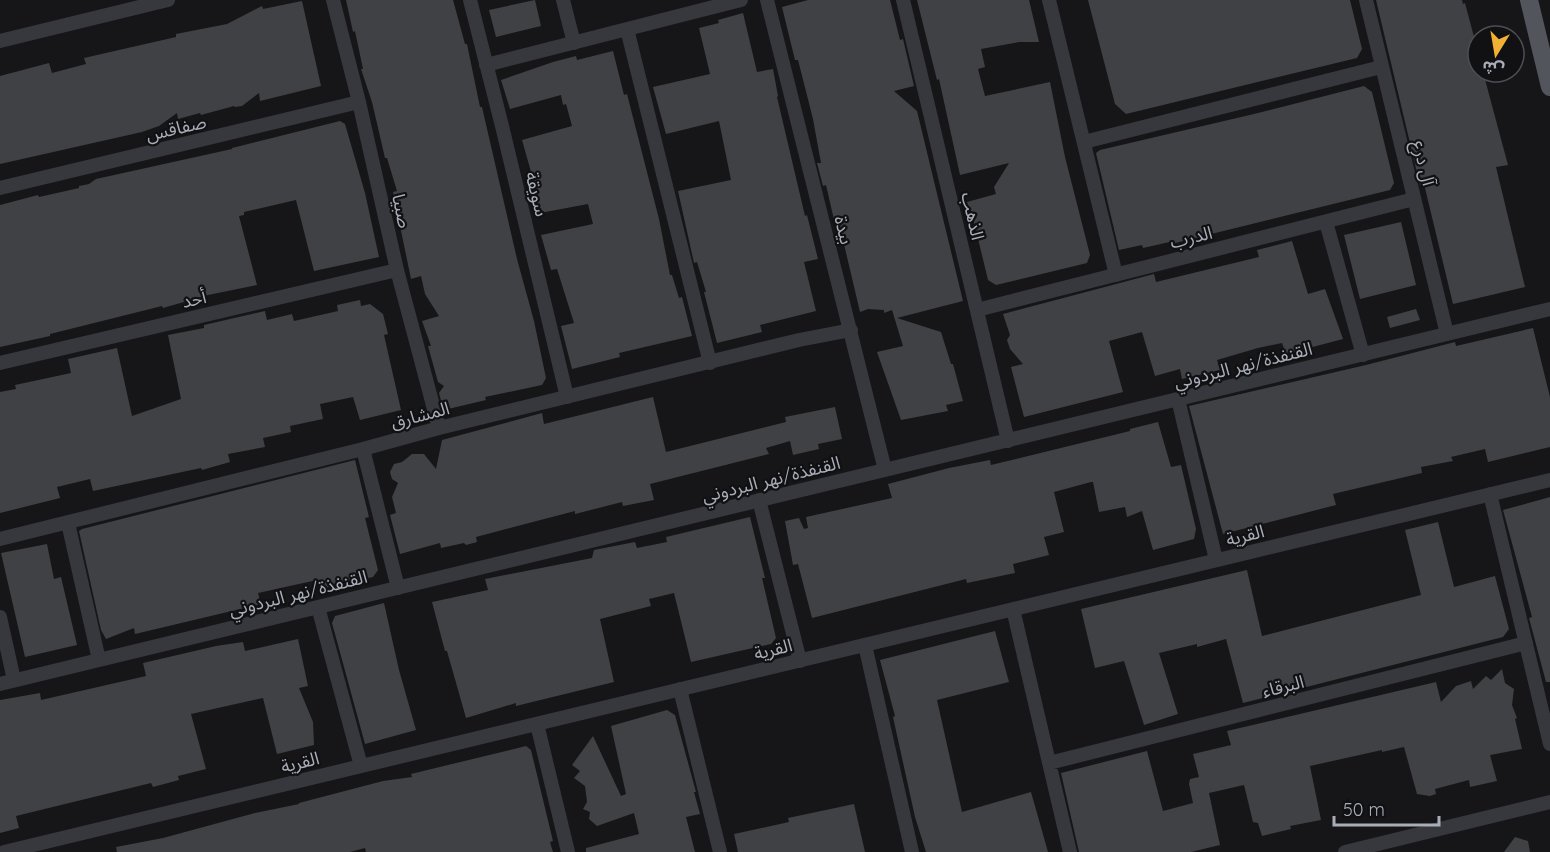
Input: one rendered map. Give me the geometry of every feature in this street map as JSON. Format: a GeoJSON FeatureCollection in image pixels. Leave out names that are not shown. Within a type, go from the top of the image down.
{"type":"FeatureCollection","features":[{"type":"Feature","properties":{"kind":"main road"},"geometry":{"type":"LineString","coordinates":[[1529,0],[1550,87]]}},
{"type":"Feature","properties":{"kind":"street"},"geometry":{"type":"LineString","coordinates":[[0,40],[168,0]]}},
{"type":"Feature","properties":{"kind":"street","name":"صبيا"},"geometry":{"type":"LineString","coordinates":[[333,0],[397,270],[439,428]]}},
{"type":"Feature","properties":{"kind":"street","name":"سويقة"},"geometry":{"type":"LineString","coordinates":[[470,0],[567,397]]}},
{"type":"Feature","properties":{"kind":"street"},"geometry":{"type":"LineString","coordinates":[[563,0],[574,43]]}},
{"type":"Feature","properties":{"kind":"street"},"geometry":{"type":"LineString","coordinates":[[486,65],[741,0]]}},
{"type":"Feature","properties":{"kind":"street","name":"بيدة"},"geometry":{"type":"LineString","coordinates":[[767,0],[885,470]]}},
{"type":"Feature","properties":{"kind":"street","name":"الذهب"},"geometry":{"type":"LineString","coordinates":[[903,0],[1008,441]]}},
{"type":"Feature","properties":{"kind":"street"},"geometry":{"type":"LineString","coordinates":[[1049,0],[1116,275]]}},
{"type":"Feature","properties":{"kind":"street","name":"آل درع"},"geometry":{"type":"LineString","coordinates":[[1366,0],[1447,334]]}},
{"type":"Feature","properties":{"kind":"street"},"geometry":{"type":"LineString","coordinates":[[627,29],[710,363]]}},
{"type":"Feature","properties":{"kind":"street"},"geometry":{"type":"LineString","coordinates":[[1084,142],[1381,67]]}},
{"type":"Feature","properties":{"kind":"street","name":"صفاقس"},"geometry":{"type":"LineString","coordinates":[[0,188],[359,102]]}},
{"type":"Feature","properties":{"kind":"street","name":"الدرب"},"geometry":{"type":"LineString","coordinates":[[977,310],[1414,199]]}},
{"type":"Feature","properties":{"kind":"street"},"geometry":{"type":"LineString","coordinates":[[1326,222],[1363,354]]}},
{"type":"Feature","properties":{"kind":"street","name":"أحد"},"geometry":{"type":"LineString","coordinates":[[0,363],[397,270]]}},
{"type":"Feature","properties":{"kind":"street","name":"القنفذة/نهر البردوني"},"geometry":{"type":"LineString","coordinates":[[7,682],[1550,309]]}},
{"type":"Feature","properties":{"kind":"street","name":"المشارق"},"geometry":{"type":"LineString","coordinates":[[0,539],[439,428],[799,340],[851,330]]}},
{"type":"Feature","properties":{"kind":"street"},"geometry":{"type":"LineString","coordinates":[[1179,399],[1216,560]]}},
{"type":"Feature","properties":{"kind":"street"},"geometry":{"type":"LineString","coordinates":[[363,449],[399,588]]}},
{"type":"Feature","properties":{"kind":"street","name":"القرية"},"geometry":{"type":"LineString","coordinates":[[4,852],[61,845],[361,766],[1550,480]]}},
{"type":"Feature","properties":{"kind":"street"},"geometry":{"type":"LineString","coordinates":[[1491,494],[1550,744]]}},
{"type":"Feature","properties":{"kind":"street"},"geometry":{"type":"LineString","coordinates":[[759,500],[800,661]]}},
{"type":"Feature","properties":{"kind":"street"},"geometry":{"type":"LineString","coordinates":[[68,523],[99,660]]}},
{"type":"Feature","properties":{"kind":"street"},"geometry":{"type":"LineString","coordinates":[[318,607],[361,766]]}},
{"type":"Feature","properties":{"kind":"street"},"geometry":{"type":"LineString","coordinates":[[1013,609],[1070,852]]}},
{"type":"Feature","properties":{"kind":"street"},"geometry":{"type":"LineString","coordinates":[[0,617],[7,682]]}},
{"type":"Feature","properties":{"kind":"street","name":"البرقاء"},"geometry":{"type":"LineString","coordinates":[[1049,763],[1526,643]]}},
{"type":"Feature","properties":{"kind":"street"},"geometry":{"type":"LineString","coordinates":[[865,645],[912,852]]}},
{"type":"Feature","properties":{"kind":"street"},"geometry":{"type":"LineString","coordinates":[[680,689],[720,852]]}},
{"type":"Feature","properties":{"kind":"street"},"geometry":{"type":"LineString","coordinates":[[537,724],[568,852]]}},
{"type":"Feature","properties":{"kind":"street"},"geometry":{"type":"LineString","coordinates":[[1346,852],[1550,802]]}},
{"type":"Feature","properties":{"kind":"building"},"geometry":{"type":"Polygon","coordinates":[[[346,0],[453,0],[465,44],[467,44],[480,107],[482,107],[517,259],[534,321],[546,378],[542,385],[485,397],[486,400],[448,409],[442,404],[439,393],[444,386],[438,382],[428,346],[431,346],[422,321],[439,316],[425,294],[421,276],[411,279],[393,192],[397,191],[387,158],[385,158],[372,102],[361,69],[363,69],[355,31],[353,32],[346,0]]]}},
{"type":"Feature","properties":{"kind":"building"},"geometry":{"type":"Polygon","coordinates":[[[535,0],[541,26],[496,37],[489,10],[535,0]]]}},
{"type":"Feature","properties":{"kind":"building"},"geometry":{"type":"Polygon","coordinates":[[[808,0],[890,0],[900,40],[903,39],[914,86],[894,91],[917,111],[963,301],[897,318],[941,332],[963,401],[946,405],[948,411],[901,420],[877,352],[903,346],[892,310],[884,313],[884,310],[868,309],[860,312],[839,223],[835,224],[826,185],[823,186],[817,163],[821,163],[813,119],[782,7],[808,0]]]}},
{"type":"Feature","properties":{"kind":"building"},"geometry":{"type":"Polygon","coordinates":[[[917,0],[1029,0],[1039,42],[1019,42],[981,49],[985,67],[978,69],[985,96],[1050,82],[1065,157],[1090,255],[1087,263],[996,285],[988,280],[967,202],[996,194],[994,187],[1009,163],[960,175],[939,79],[937,80],[917,0]]]}},
{"type":"Feature","properties":{"kind":"building"},"geometry":{"type":"Polygon","coordinates":[[[1088,0],[1350,0],[1362,49],[1357,58],[1126,114],[1115,104],[1088,0]]]}},
{"type":"Feature","properties":{"kind":"building"},"geometry":{"type":"Polygon","coordinates":[[[1376,0],[1462,0],[1463,4],[1465,3],[1471,24],[1466,24],[1466,84],[1486,84],[1508,165],[1496,167],[1525,287],[1453,304],[1424,184],[1420,185],[1376,0]]]}},
{"type":"Feature","properties":{"kind":"building"},"geometry":{"type":"Polygon","coordinates":[[[302,1],[321,86],[260,101],[259,93],[242,106],[178,119],[177,113],[159,126],[142,132],[0,164],[0,76],[49,63],[52,73],[86,64],[84,58],[176,37],[176,34],[227,24],[262,6],[263,9],[302,1]]]}},
{"type":"Feature","properties":{"kind":"building"},"geometry":{"type":"Polygon","coordinates":[[[743,13],[757,72],[773,69],[777,97],[805,216],[807,215],[818,259],[804,262],[816,311],[760,325],[762,332],[717,343],[704,292],[706,292],[697,262],[694,263],[678,191],[731,180],[719,121],[666,134],[653,87],[710,74],[699,28],[743,13]]]}},
{"type":"Feature","properties":{"kind":"building"},"geometry":{"type":"Polygon","coordinates":[[[613,51],[624,95],[627,94],[659,219],[670,275],[672,275],[679,298],[682,297],[692,336],[619,353],[620,357],[572,369],[561,326],[574,323],[557,269],[551,270],[541,235],[593,224],[588,204],[540,213],[522,140],[572,126],[561,95],[510,109],[501,80],[576,56],[577,60],[613,51]]]}},
{"type":"Feature","properties":{"kind":"building"},"geometry":{"type":"Polygon","coordinates":[[[1364,86],[1372,92],[1394,183],[1390,190],[1175,243],[1174,241],[1143,248],[1142,245],[1119,250],[1096,153],[1100,150],[1364,86]]]}},
{"type":"Feature","properties":{"kind":"building"},"geometry":{"type":"Polygon","coordinates":[[[340,121],[345,124],[365,193],[379,257],[314,271],[296,200],[244,212],[244,215],[239,216],[257,285],[208,295],[163,308],[162,306],[0,347],[0,205],[79,188],[96,179],[232,149],[340,121]]]}},
{"type":"Feature","properties":{"kind":"building"},"geometry":{"type":"Polygon","coordinates":[[[1401,222],[1416,285],[1360,299],[1344,235],[1401,222]]]}},
{"type":"Feature","properties":{"kind":"building"},"geometry":{"type":"Polygon","coordinates":[[[1292,241],[1308,294],[1325,289],[1343,339],[1286,354],[1282,343],[1258,348],[1217,360],[1220,370],[1182,379],[1180,369],[1155,376],[1142,332],[1109,341],[1123,392],[1024,417],[1011,367],[1023,364],[1010,349],[1007,340],[1010,335],[1003,314],[1154,274],[1156,282],[1259,257],[1257,250],[1292,241]]]}},
{"type":"Feature","properties":{"kind":"building"},"geometry":{"type":"Polygon","coordinates":[[[360,300],[361,306],[370,304],[383,314],[388,334],[384,335],[401,410],[360,420],[353,397],[320,404],[323,419],[290,426],[291,432],[263,438],[265,447],[228,454],[230,462],[202,470],[201,468],[93,491],[90,479],[57,487],[60,498],[0,513],[0,392],[16,389],[15,385],[71,373],[68,359],[117,348],[132,416],[181,399],[168,335],[204,328],[204,325],[265,311],[267,320],[292,314],[294,321],[338,311],[337,305],[360,300]]]}},
{"type":"Feature","properties":{"kind":"building"},"geometry":{"type":"Polygon","coordinates":[[[1416,309],[1420,320],[1390,328],[1387,317],[1416,309]]]}},
{"type":"Feature","properties":{"kind":"building"},"geometry":{"type":"Polygon","coordinates":[[[1533,328],[1550,397],[1550,447],[1488,462],[1485,449],[1451,457],[1453,461],[1421,467],[1422,473],[1333,494],[1336,505],[1223,534],[1189,406],[1455,342],[1456,346],[1533,328]]]}},
{"type":"Feature","properties":{"kind":"building"},"geometry":{"type":"Polygon","coordinates":[[[653,397],[666,452],[786,422],[785,417],[835,407],[842,439],[818,444],[819,449],[793,455],[790,441],[766,448],[769,454],[650,484],[654,500],[623,506],[622,502],[575,514],[575,511],[476,537],[477,542],[466,545],[464,543],[441,548],[440,543],[400,554],[390,515],[396,513],[392,497],[398,483],[392,479],[390,472],[394,464],[402,462],[412,454],[424,454],[436,469],[442,440],[542,413],[544,424],[653,397]]]}},
{"type":"Feature","properties":{"kind":"building"},"geometry":{"type":"Polygon","coordinates":[[[1158,422],[1171,467],[1181,465],[1196,529],[1194,539],[1153,550],[1142,511],[1127,517],[1125,507],[1099,512],[1093,482],[1091,482],[1054,492],[1064,532],[1044,537],[1049,555],[1013,564],[1015,573],[967,583],[966,579],[812,618],[798,564],[793,565],[785,521],[799,518],[804,529],[808,528],[806,517],[892,498],[888,484],[990,460],[991,465],[1158,422]]]}},
{"type":"Feature","properties":{"kind":"building"},"geometry":{"type":"Polygon","coordinates":[[[355,460],[369,517],[365,518],[378,570],[373,577],[320,589],[317,580],[258,593],[261,604],[135,634],[134,628],[106,639],[101,630],[79,531],[355,460]]]}},
{"type":"Feature","properties":{"kind":"building"},"geometry":{"type":"Polygon","coordinates":[[[1550,497],[1550,682],[1546,682],[1529,618],[1532,617],[1503,510],[1550,497]]]}},
{"type":"Feature","properties":{"kind":"building"},"geometry":{"type":"Polygon","coordinates":[[[750,517],[765,578],[762,578],[776,638],[771,644],[691,662],[674,593],[649,599],[651,606],[600,619],[614,682],[516,706],[516,703],[466,718],[432,602],[488,590],[485,579],[592,558],[594,550],[635,542],[637,548],[667,542],[666,537],[750,517]]]}},
{"type":"Feature","properties":{"kind":"building"},"geometry":{"type":"Polygon","coordinates":[[[1438,522],[1454,587],[1495,576],[1509,629],[1503,637],[1243,703],[1226,639],[1197,647],[1197,644],[1159,653],[1178,714],[1144,725],[1124,661],[1095,668],[1081,609],[1247,570],[1262,636],[1421,595],[1405,530],[1438,522]]]}},
{"type":"Feature","properties":{"kind":"building"},"geometry":{"type":"Polygon","coordinates":[[[47,544],[54,579],[61,577],[77,645],[25,657],[1,553],[47,544]]]}},
{"type":"Feature","properties":{"kind":"building"},"geometry":{"type":"Polygon","coordinates":[[[384,603],[399,670],[416,730],[365,744],[332,623],[335,616],[384,603]]]}},
{"type":"Feature","properties":{"kind":"building"},"geometry":{"type":"Polygon","coordinates":[[[995,631],[1009,682],[937,700],[962,812],[1031,792],[1048,852],[926,852],[915,817],[893,717],[895,716],[880,660],[995,631]]]}},
{"type":"Feature","properties":{"kind":"building"},"geometry":{"type":"Polygon","coordinates":[[[298,639],[308,686],[299,688],[313,722],[314,745],[277,754],[263,698],[191,714],[206,769],[178,776],[179,780],[153,787],[151,783],[16,816],[19,828],[0,833],[0,700],[40,693],[41,700],[146,676],[143,663],[216,646],[243,642],[245,651],[298,639]]]}},
{"type":"Feature","properties":{"kind":"building"},"geometry":{"type":"Polygon","coordinates":[[[1502,669],[1505,683],[1514,689],[1512,705],[1517,718],[1515,719],[1522,749],[1490,755],[1497,781],[1470,787],[1469,780],[1435,789],[1436,794],[1430,796],[1417,794],[1404,747],[1382,752],[1382,750],[1310,766],[1321,820],[1290,826],[1291,829],[1262,836],[1258,823],[1253,822],[1244,785],[1209,793],[1220,845],[1191,852],[1079,852],[1061,773],[1147,751],[1163,811],[1193,803],[1190,779],[1199,777],[1193,754],[1231,745],[1227,731],[1436,682],[1441,702],[1456,686],[1471,681],[1473,689],[1486,676],[1491,680],[1502,669]]]}},
{"type":"Feature","properties":{"kind":"building"},"geometry":{"type":"Polygon","coordinates":[[[667,710],[675,715],[696,792],[694,792],[700,814],[686,817],[695,852],[586,852],[586,848],[639,834],[634,813],[597,826],[589,819],[590,812],[583,809],[587,802],[585,786],[574,778],[580,771],[572,765],[593,736],[621,796],[626,794],[611,726],[667,710]]]}},
{"type":"Feature","properties":{"kind":"building"},"geometry":{"type":"Polygon","coordinates":[[[526,746],[531,750],[553,841],[550,842],[553,852],[366,852],[365,848],[350,852],[117,852],[116,847],[163,838],[383,781],[412,777],[411,774],[526,746]]]}},
{"type":"Feature","properties":{"kind":"building"},"geometry":{"type":"Polygon","coordinates":[[[854,804],[865,852],[738,852],[734,834],[789,822],[788,818],[854,804]]]}},
{"type":"Feature","properties":{"kind":"building"},"geometry":{"type":"Polygon","coordinates":[[[1515,837],[1528,841],[1530,852],[1504,852],[1515,837]]]}}]}
